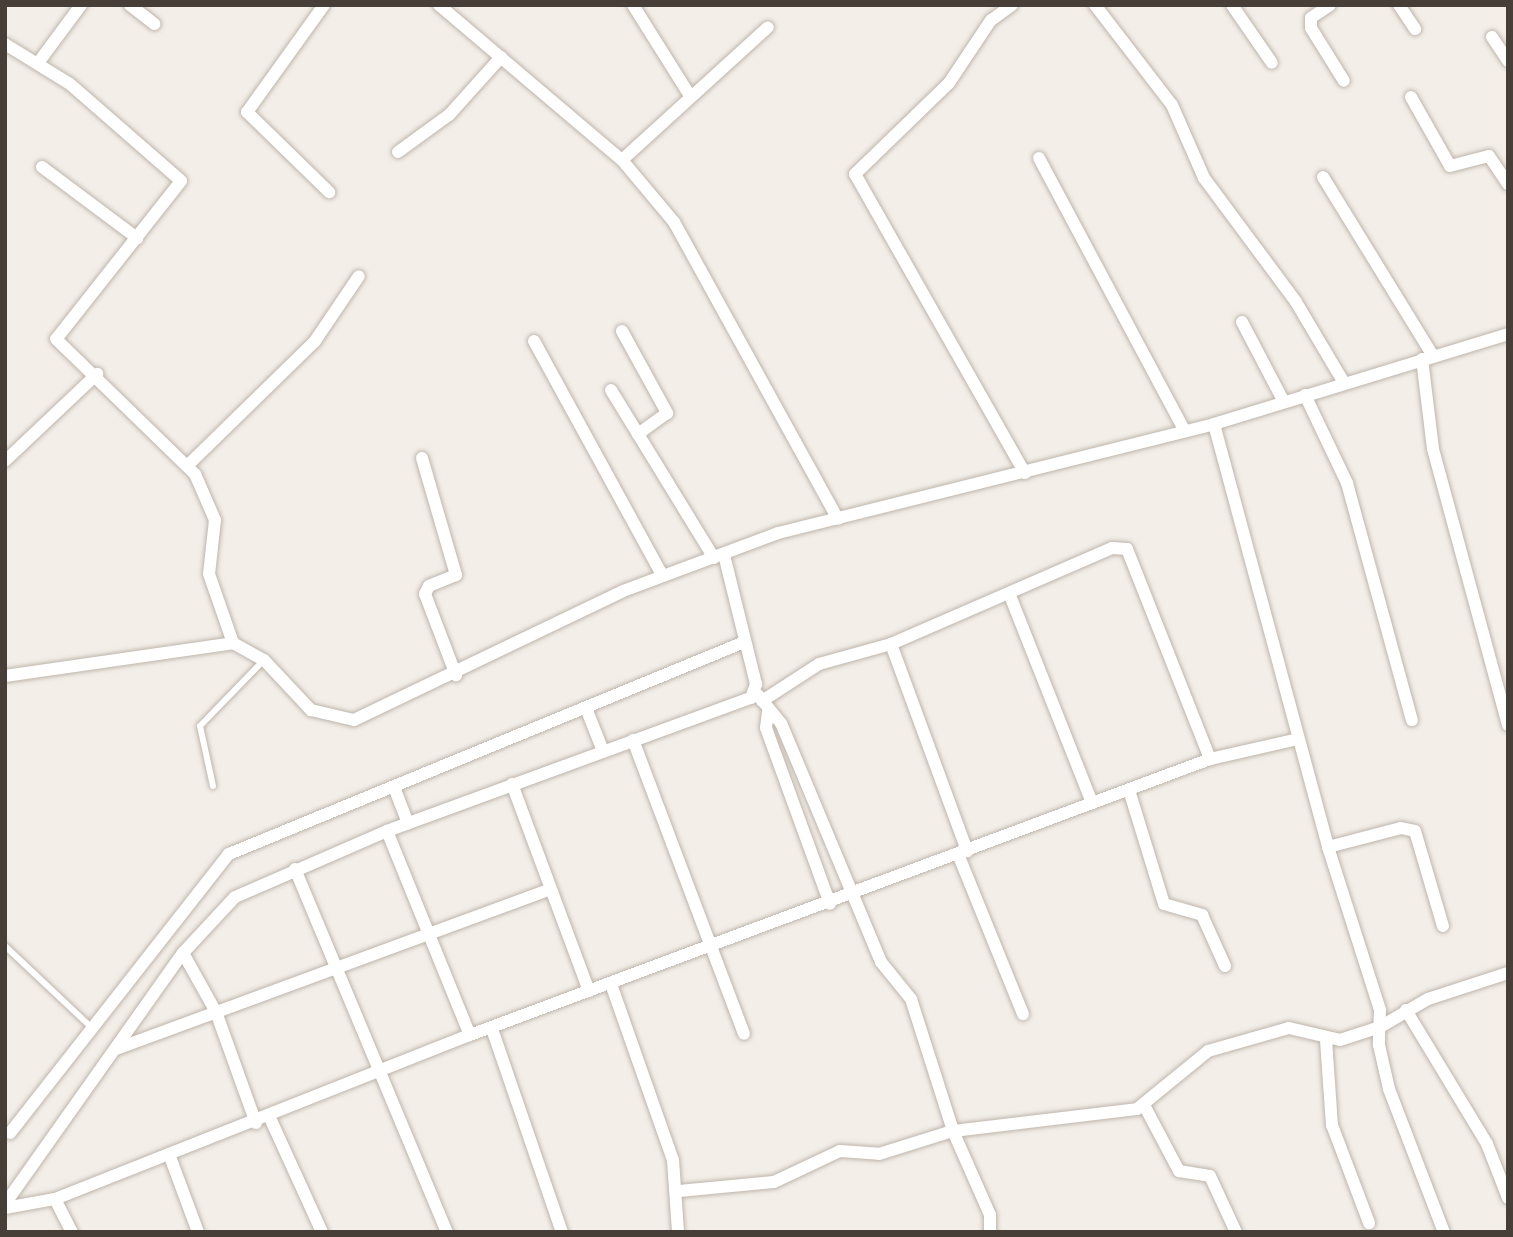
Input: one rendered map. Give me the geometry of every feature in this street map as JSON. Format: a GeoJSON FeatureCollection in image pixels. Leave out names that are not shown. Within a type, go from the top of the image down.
{"type":"FeatureCollection","features":[{"type":"Feature","properties":{"kind":"street"},"geometry":{"type":"LineString","coordinates":[[38,63],[80,5]]}},
{"type":"Feature","properties":{"kind":"street"},"geometry":{"type":"LineString","coordinates":[[130,5],[154,23]]}},
{"type":"Feature","properties":{"kind":"street"},"geometry":{"type":"LineString","coordinates":[[324,5],[247,112],[329,192]]}},
{"type":"Feature","properties":{"kind":"street"},"geometry":{"type":"LineString","coordinates":[[439,5],[622,160],[684,239],[838,519]]}},
{"type":"Feature","properties":{"kind":"street"},"geometry":{"type":"LineString","coordinates":[[633,5],[690,96]]}},
{"type":"Feature","properties":{"kind":"street"},"geometry":{"type":"LineString","coordinates":[[1012,5],[991,20],[949,83],[855,174],[1025,473]]}},
{"type":"Feature","properties":{"kind":"street"},"geometry":{"type":"LineString","coordinates":[[1095,5],[1172,106],[1204,178],[1296,302],[1344,383]]}},
{"type":"Feature","properties":{"kind":"street"},"geometry":{"type":"LineString","coordinates":[[1232,5],[1272,63]]}},
{"type":"Feature","properties":{"kind":"street"},"geometry":{"type":"LineString","coordinates":[[1330,5],[1311,18],[1311,28],[1344,81]]}},
{"type":"Feature","properties":{"kind":"street"},"geometry":{"type":"LineString","coordinates":[[1399,5],[1415,29]]}},
{"type":"Feature","properties":{"kind":"street"},"geometry":{"type":"LineString","coordinates":[[622,160],[768,27]]}},
{"type":"Feature","properties":{"kind":"street"},"geometry":{"type":"LineString","coordinates":[[1492,37],[1508,61]]}},
{"type":"Feature","properties":{"kind":"street"},"geometry":{"type":"LineString","coordinates":[[5,44],[38,63],[176,172],[178,191],[56,334],[63,348],[97,374],[188,466],[215,520],[209,574],[233,643]]}},
{"type":"Feature","properties":{"kind":"street"},"geometry":{"type":"LineString","coordinates":[[398,152],[449,115],[501,57]]}},
{"type":"Feature","properties":{"kind":"street"},"geometry":{"type":"LineString","coordinates":[[1411,97],[1450,166],[1489,156],[1508,184]]}},
{"type":"Feature","properties":{"kind":"street"},"geometry":{"type":"LineString","coordinates":[[1039,158],[1184,430]]}},
{"type":"Feature","properties":{"kind":"street"},"geometry":{"type":"LineString","coordinates":[[42,167],[137,238]]}},
{"type":"Feature","properties":{"kind":"street"},"geometry":{"type":"LineString","coordinates":[[1322,177],[1427,358],[1433,449],[1508,725]]}},
{"type":"Feature","properties":{"kind":"street"},"geometry":{"type":"LineString","coordinates":[[188,466],[315,341],[359,276]]}},
{"type":"Feature","properties":{"kind":"street"},"geometry":{"type":"LineString","coordinates":[[1242,322],[1284,402]]}},
{"type":"Feature","properties":{"kind":"street"},"geometry":{"type":"LineString","coordinates":[[622,331],[667,414],[638,434]]}},
{"type":"Feature","properties":{"kind":"street"},"geometry":{"type":"LineString","coordinates":[[5,676],[233,643],[264,660],[311,710],[342,722],[456,675],[662,575],[719,556],[838,519],[1214,424],[1508,334]]}},
{"type":"Feature","properties":{"kind":"street"},"geometry":{"type":"LineString","coordinates":[[534,341],[662,575]]}},
{"type":"Feature","properties":{"kind":"street"},"geometry":{"type":"LineString","coordinates":[[5,461],[97,374]]}},
{"type":"Feature","properties":{"kind":"street"},"geometry":{"type":"LineString","coordinates":[[611,390],[719,556],[742,643],[762,702],[766,728],[830,904]]}},
{"type":"Feature","properties":{"kind":"street"},"geometry":{"type":"LineString","coordinates":[[1305,395],[1341,466],[1412,720]]}},
{"type":"Feature","properties":{"kind":"street"},"geometry":{"type":"LineString","coordinates":[[1214,424],[1298,739],[1380,1027],[1389,1089],[1444,1232]]}},
{"type":"Feature","properties":{"kind":"street"},"geometry":{"type":"LineString","coordinates":[[422,458],[456,575],[429,586],[425,594],[456,675]]}},
{"type":"Feature","properties":{"kind":"street"},"geometry":{"type":"LineString","coordinates":[[10,1133],[229,854],[401,805],[512,784],[633,740],[762,702],[819,664],[891,644],[1112,548],[1127,549],[1209,759]]}},
{"type":"Feature","properties":{"kind":"street"},"geometry":{"type":"LineString","coordinates":[[1009,593],[1092,803]]}},
{"type":"Feature","properties":{"kind":"street"},"geometry":{"type":"LineString","coordinates":[[5,1206],[183,953],[235,897],[387,831],[401,805],[586,708],[742,643]]}},
{"type":"Feature","properties":{"kind":"street"},"geometry":{"type":"LineString","coordinates":[[891,644],[962,853],[1023,1014]]}},
{"type":"Feature","properties":{"kind":"street"},"geometry":{"type":"LineString","coordinates":[[762,702],[781,723],[850,896],[881,962],[911,999],[953,1131],[990,1215],[990,1232]]}},
{"type":"Feature","properties":{"kind":"street"},"geometry":{"type":"LineString","coordinates":[[586,708],[603,751]]}},
{"type":"Feature","properties":{"kind":"street"},"geometry":{"type":"LineString","coordinates":[[5,1206],[55,1199],[270,1118],[470,1035],[713,948],[1209,759],[1298,739]]}},
{"type":"Feature","properties":{"kind":"street"},"geometry":{"type":"LineString","coordinates":[[633,740],[744,1034]]}},
{"type":"Feature","properties":{"kind":"street"},"geometry":{"type":"LineString","coordinates":[[512,784],[589,991]]}},
{"type":"Feature","properties":{"kind":"street"},"geometry":{"type":"LineString","coordinates":[[1129,790],[1164,904],[1202,915],[1225,966]]}},
{"type":"Feature","properties":{"kind":"street"},"geometry":{"type":"LineString","coordinates":[[1328,847],[1401,828],[1415,831],[1443,926]]}},
{"type":"Feature","properties":{"kind":"street"},"geometry":{"type":"LineString","coordinates":[[387,831],[470,1035]]}},
{"type":"Feature","properties":{"kind":"street"},"geometry":{"type":"LineString","coordinates":[[295,869],[333,970],[380,1072],[447,1232]]}},
{"type":"Feature","properties":{"kind":"street"},"geometry":{"type":"LineString","coordinates":[[116,1049],[551,889]]}},
{"type":"Feature","properties":{"kind":"street"},"geometry":{"type":"LineString","coordinates":[[183,953],[216,1012],[256,1123]]}},
{"type":"Feature","properties":{"kind":"street"},"geometry":{"type":"LineString","coordinates":[[679,1191],[774,1182],[828,1154],[879,1154],[953,1131],[1144,1105],[1208,1051],[1289,1028],[1326,1040],[1380,1027],[1406,1010],[1508,973]]}},
{"type":"Feature","properties":{"kind":"street"},"geometry":{"type":"LineString","coordinates":[[611,984],[679,1191],[678,1232]]}},
{"type":"Feature","properties":{"kind":"street"},"geometry":{"type":"LineString","coordinates":[[1406,1010],[1487,1144],[1508,1198]]}},
{"type":"Feature","properties":{"kind":"street"},"geometry":{"type":"LineString","coordinates":[[492,1028],[562,1232]]}},
{"type":"Feature","properties":{"kind":"street"},"geometry":{"type":"LineString","coordinates":[[1326,1040],[1332,1125],[1369,1223]]}},
{"type":"Feature","properties":{"kind":"street"},"geometry":{"type":"LineString","coordinates":[[1144,1105],[1179,1171],[1210,1176],[1236,1232]]}},
{"type":"Feature","properties":{"kind":"street"},"geometry":{"type":"LineString","coordinates":[[270,1118],[322,1232]]}},
{"type":"Feature","properties":{"kind":"street"},"geometry":{"type":"LineString","coordinates":[[169,1154],[198,1232]]}},
{"type":"Feature","properties":{"kind":"street"},"geometry":{"type":"LineString","coordinates":[[55,1199],[72,1232]]}},
{"type":"Feature","properties":{"kind":"lane"},"geometry":{"type":"LineString","coordinates":[[213,786],[200,726],[264,660]]}},
{"type":"Feature","properties":{"kind":"lane"},"geometry":{"type":"LineString","coordinates":[[5,946],[91,1027]]}}]}
